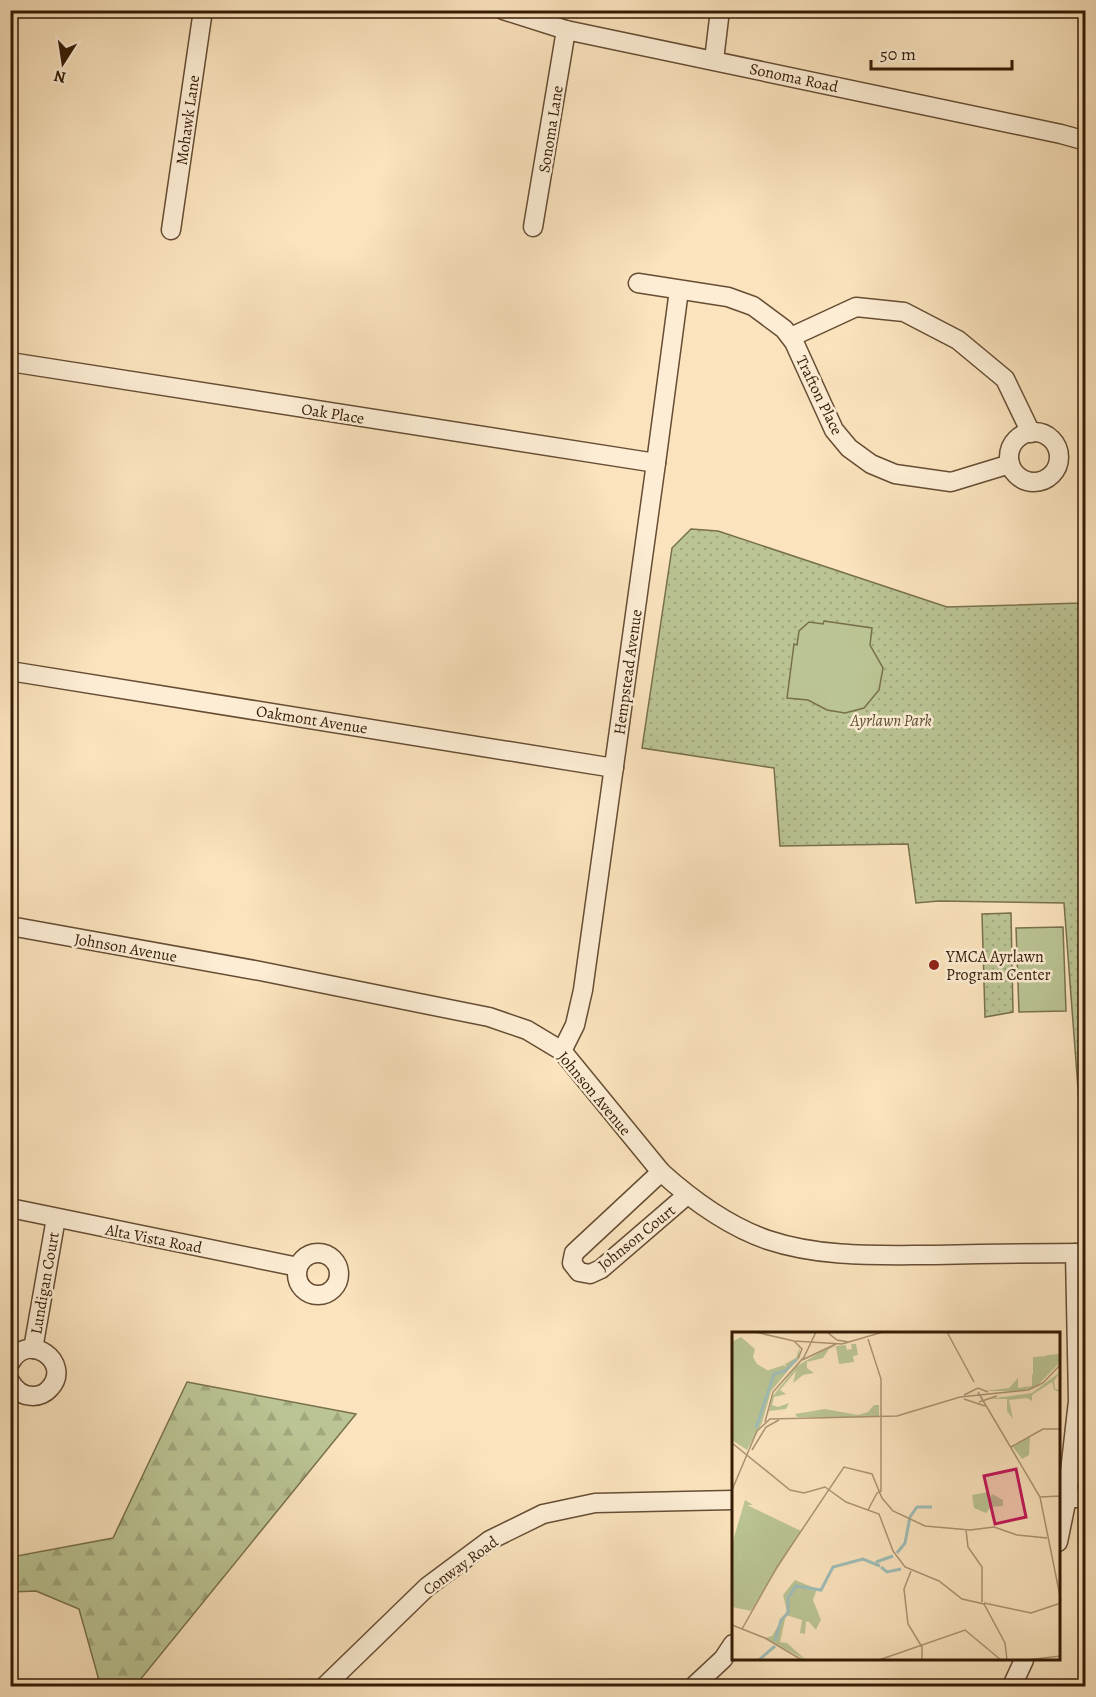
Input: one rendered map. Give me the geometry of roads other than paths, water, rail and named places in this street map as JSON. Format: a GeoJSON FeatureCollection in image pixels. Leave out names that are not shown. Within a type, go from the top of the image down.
{"type":"FeatureCollection","features":[{"type":"Feature","properties":{"kind":"street","name":"Mohawk Lane"},"geometry":{"type":"LineString","coordinates":[[171,230],[203,10]]}},
{"type":"Feature","properties":{"kind":"street","name":"Sonoma Road"},"geometry":{"type":"LineString","coordinates":[[503,10],[566,30],[1086,141]]}},
{"type":"Feature","properties":{"kind":"street"},"geometry":{"type":"LineString","coordinates":[[714,60],[720,10]]}},
{"type":"Feature","properties":{"kind":"street","name":"Sonoma Lane"},"geometry":{"type":"LineString","coordinates":[[533,227],[566,30]]}},
{"type":"Feature","properties":{"kind":"street","name":"Trafton Place"},"geometry":{"type":"LineString","coordinates":[[638,283],[728,297],[753,306],[784,328],[794,342],[834,430],[849,448],[871,464],[895,474],[951,482],[1010,464]]}},
{"type":"Feature","properties":{"kind":"street","name":"Hempstead Avenue"},"geometry":{"type":"LineString","coordinates":[[562,1051],[575,1025],[583,990],[679,290]]}},
{"type":"Feature","properties":{"kind":"street"},"geometry":{"type":"LineString","coordinates":[[791,337],[856,307],[904,312],[958,340],[1005,379],[1031,433]]}},
{"type":"Feature","properties":{"kind":"street","name":"Oak Place"},"geometry":{"type":"LineString","coordinates":[[10,362],[656,463]]}},
{"type":"Feature","properties":{"kind":"street"},"geometry":{"type":"LineString","coordinates":[[1031,433],[1047,436],[1057,450],[1058,459],[1052,474],[1036,482],[1020,478],[1010,464],[1009,456],[1015,440],[1031,433]]}},
{"type":"Feature","properties":{"kind":"street","name":"Oakmont Avenue"},"geometry":{"type":"LineString","coordinates":[[10,671],[614,768]]}},
{"type":"Feature","properties":{"kind":"street","name":"Johnson Avenue"},"geometry":{"type":"LineString","coordinates":[[10,926],[260,971],[489,1017],[526,1030],[562,1051],[661,1172],[687,1195],[735,1226],[767,1240],[810,1251],[870,1255],[1080,1253]]}},
{"type":"Feature","properties":{"kind":"street","name":"Johnson Court"},"geometry":{"type":"LineString","coordinates":[[661,1172],[574,1252],[572,1263],[579,1272],[590,1274],[601,1269],[687,1195]]}},
{"type":"Feature","properties":{"kind":"street","name":"Alta Vista Road"},"geometry":{"type":"LineString","coordinates":[[10,1208],[298,1267]]}},
{"type":"Feature","properties":{"kind":"street","name":"Lundigan Court"},"geometry":{"type":"LineString","coordinates":[[33,1348],[56,1218]]}},
{"type":"Feature","properties":{"kind":"street"},"geometry":{"type":"LineString","coordinates":[[1060,1531],[1078,1401],[1080,1253]]}},
{"type":"Feature","properties":{"kind":"street","name":"Lundigan Court"},"geometry":{"type":"LineString","coordinates":[[10,1363],[17,1354],[33,1348],[48,1354],[56,1368],[53,1384],[40,1395],[24,1395],[10,1381]]}},
{"type":"Feature","properties":{"kind":"street"},"geometry":{"type":"LineString","coordinates":[[1063,1498],[1086,1498]]}},
{"type":"Feature","properties":{"kind":"street","name":"Conway Road"},"geometry":{"type":"LineString","coordinates":[[325,1686],[427,1587],[490,1540],[543,1514],[595,1503],[732,1500]]}},
{"type":"Feature","properties":{"kind":"street"},"geometry":{"type":"LineString","coordinates":[[694,1686],[723,1659],[732,1646]]}},
{"type":"Feature","properties":{"kind":"street"},"geometry":{"type":"LineString","coordinates":[[1012,1686],[1023,1661]]}},
{"type":"Feature","properties":{"kind":"place","name":"YMCA Ayrlawn Program Center"},"geometry":{"type":"Point","coordinates":[934,965]}},
{"type":"Feature","properties":{"kind":"park label","name":"Ayrlawn Park"},"geometry":{"type":"Point","coordinates":[891,720]}}]}
